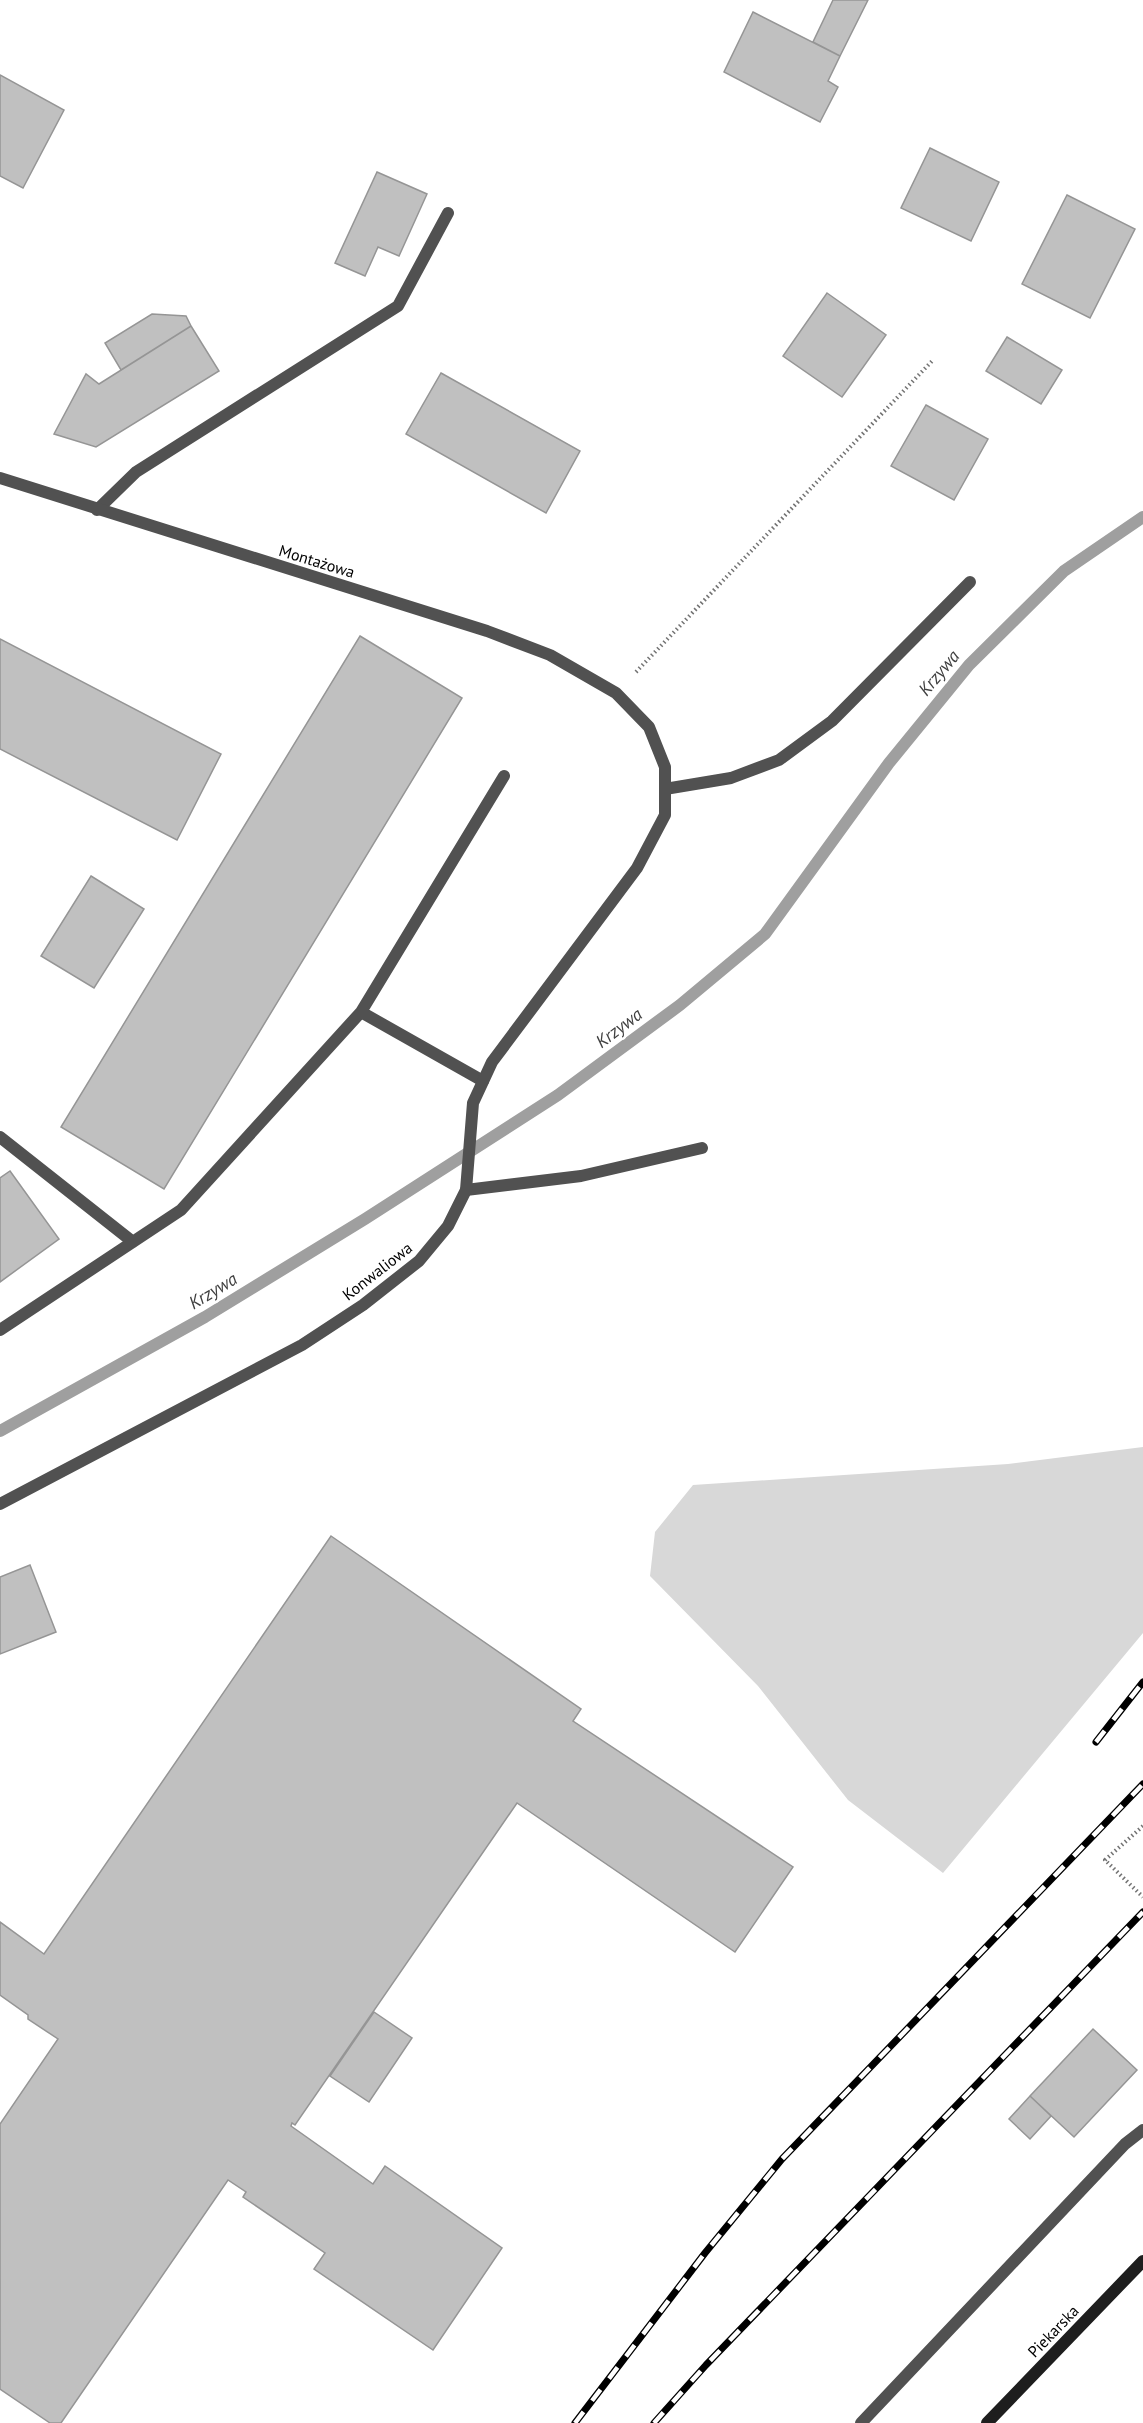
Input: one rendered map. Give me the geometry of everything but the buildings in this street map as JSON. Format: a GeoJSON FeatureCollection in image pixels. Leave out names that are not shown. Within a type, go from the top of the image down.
{"type":"FeatureCollection","features":[{"type":"Feature","properties":{"kind":"street"},"geometry":{"type":"LineString","coordinates":[[97,510],[136,472],[398,306],[448,213]]}},
{"type":"Feature","properties":{"kind":"street","name":"Montażowa"},"geometry":{"type":"LineString","coordinates":[[0,478],[487,632],[550,655],[616,693]]}},
{"type":"Feature","properties":{"kind":"street"},"geometry":{"type":"LineString","coordinates":[[665,789],[730,778],[779,760],[832,721],[970,582]]}},
{"type":"Feature","properties":{"kind":"street","name":"Konwaliowa"},"geometry":{"type":"LineString","coordinates":[[0,1504],[302,1345],[363,1305],[419,1261],[448,1226],[466,1190],[472,1103],[492,1062],[637,868],[665,814],[665,767],[649,727],[616,693]]}},
{"type":"Feature","properties":{"kind":"street"},"geometry":{"type":"LineString","coordinates":[[0,1330],[181,1210],[361,1012],[504,776]]}},
{"type":"Feature","properties":{"kind":"street"},"geometry":{"type":"LineString","coordinates":[[361,1012],[483,1081]]}},
{"type":"Feature","properties":{"kind":"street"},"geometry":{"type":"LineString","coordinates":[[0,1137],[133,1242]]}},
{"type":"Feature","properties":{"kind":"street"},"geometry":{"type":"LineString","coordinates":[[466,1190],[581,1176],[702,1148]]}},
{"type":"Feature","properties":{"kind":"street"},"geometry":{"type":"LineString","coordinates":[[861,2423],[1125,2144],[1143,2130]]}},
{"type":"Feature","properties":{"kind":"street","name":"Piekarska"},"geometry":{"type":"LineString","coordinates":[[987,2423],[1143,2261]]}},
{"type":"Feature","properties":{"kind":"path"},"geometry":{"type":"LineString","coordinates":[[616,693],[933,360]]}},
{"type":"Feature","properties":{"kind":"path"},"geometry":{"type":"LineString","coordinates":[[1143,1826],[1105,1860],[1143,1897]]}},
{"type":"Feature","properties":{"kind":"shaded area"},"geometry":{"type":"Polygon","coordinates":[[[1143,1447],[1143,1633],[943,1873],[848,1800],[758,1686],[650,1576],[655,1532],[693,1485],[1008,1464],[1143,1447]]]}},
{"type":"Feature","properties":{"kind":"waterway","name":"Krzywa"},"geometry":{"type":"LineString","coordinates":[[0,1431],[205,1317],[365,1219],[558,1095],[680,1005],[765,934],[889,763],[969,665],[1064,571],[1143,517]]}},
{"type":"Feature","properties":{"kind":"railway"},"geometry":{"type":"LineString","coordinates":[[1096,1742],[1143,1682]]}},
{"type":"Feature","properties":{"kind":"railway"},"geometry":{"type":"LineString","coordinates":[[575,2423],[705,2253],[782,2159],[1143,1784]]}},
{"type":"Feature","properties":{"kind":"railway"},"geometry":{"type":"LineString","coordinates":[[654,2423],[706,2365],[1143,1912]]}}]}
